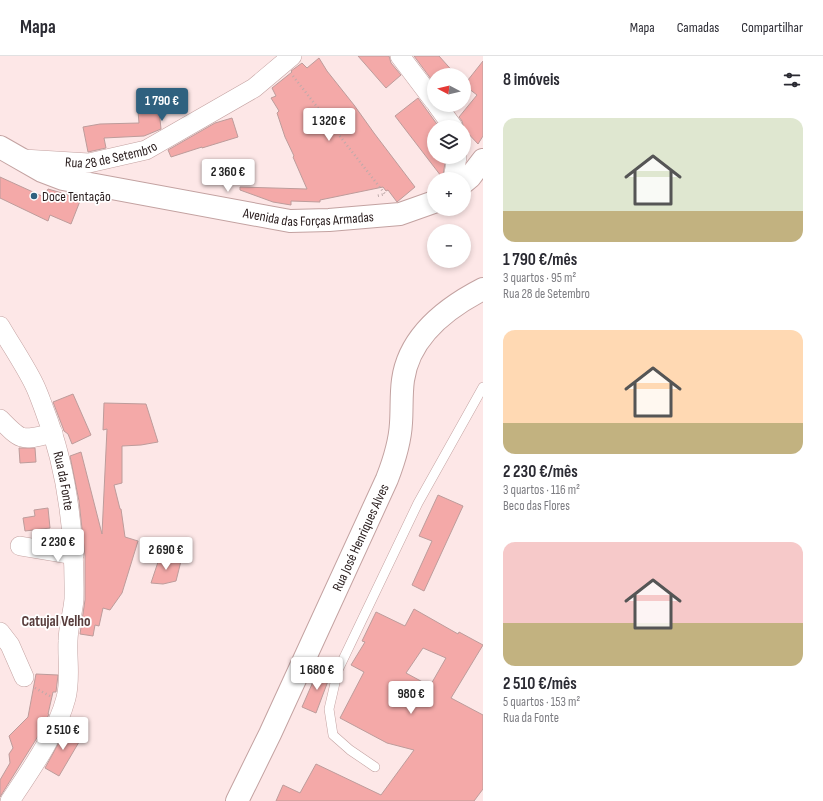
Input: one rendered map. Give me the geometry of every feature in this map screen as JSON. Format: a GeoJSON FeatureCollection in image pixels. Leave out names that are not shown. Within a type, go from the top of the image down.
{"type":"FeatureCollection","features":[{"type":"Feature","properties":{"kind":"main road","name":"Avenida das Forças Armadas"},"geometry":{"type":"LineString","coordinates":[[0,147],[42,171],[76,182],[290,221],[329,220],[400,214],[427,204]]}},
{"type":"Feature","properties":{"kind":"main road"},"geometry":{"type":"LineString","coordinates":[[471,176],[483,160]]}},
{"type":"Feature","properties":{"kind":"main road","name":"Rua José Henriques Alves"},"geometry":{"type":"LineString","coordinates":[[237,801],[270,734],[395,459],[402,424],[403,380],[412,352],[431,325],[442,315],[459,302],[482,292]]}},
{"type":"Feature","properties":{"kind":"street"},"geometry":{"type":"LineString","coordinates":[[400,56],[427,92]]}},
{"type":"Feature","properties":{"kind":"street","name":"Rua 28 de Setembro"},"geometry":{"type":"LineString","coordinates":[[23,159],[89,163],[146,150],[254,88],[291,64]]}},
{"type":"Feature","properties":{"kind":"street","name":"Rua da Fonte"},"geometry":{"type":"LineString","coordinates":[[0,326],[34,384],[53,433],[65,481],[73,531],[74,555],[74,601],[68,641],[69,674],[66,697],[58,719],[36,763],[10,801]]}},
{"type":"Feature","properties":{"kind":"street"},"geometry":{"type":"LineString","coordinates":[[0,419],[13,433],[21,438],[53,433]]}},
{"type":"Feature","properties":{"kind":"street"},"geometry":{"type":"LineString","coordinates":[[20,546],[74,555]]}},
{"type":"Feature","properties":{"kind":"street"},"geometry":{"type":"LineString","coordinates":[[0,632],[10,645],[24,677]]}},
{"type":"Feature","properties":{"kind":"lane"},"geometry":{"type":"LineString","coordinates":[[375,767],[350,750],[333,735],[329,709],[338,670],[418,503],[483,387]]}},
{"type":"Feature","properties":{"kind":"path"},"geometry":{"type":"LineString","coordinates":[[291,64],[294,76],[385,194]]}},
{"type":"Feature","properties":{"kind":"path"},"geometry":{"type":"LineString","coordinates":[[24,677],[28,683],[52,697],[49,712],[58,719]]}},
{"type":"Feature","properties":{"kind":"building"},"geometry":{"type":"Polygon","coordinates":[[[358,56],[389,56],[391,63],[401,75],[386,88],[358,56]]]}},
{"type":"Feature","properties":{"kind":"building"},"geometry":{"type":"Polygon","coordinates":[[[414,56],[439,56],[450,68],[427,68],[427,74],[414,56]]]}},
{"type":"Feature","properties":{"kind":"building"},"geometry":{"type":"Polygon","coordinates":[[[319,58],[327,71],[415,187],[397,202],[388,190],[386,191],[383,187],[320,200],[320,202],[291,201],[291,205],[273,202],[240,190],[240,187],[307,189],[285,137],[277,113],[279,111],[271,98],[276,96],[272,88],[292,72],[291,71],[302,63],[307,68],[319,58]]]}},
{"type":"Feature","properties":{"kind":"building"},"geometry":{"type":"Polygon","coordinates":[[[483,61],[483,136],[478,144],[471,136],[471,120],[461,120],[459,117],[463,112],[471,112],[471,102],[477,95],[471,90],[471,76],[483,61]]]}},
{"type":"Feature","properties":{"kind":"building"},"geometry":{"type":"Polygon","coordinates":[[[418,98],[434,120],[427,120],[427,158],[395,116],[418,98]]]}},
{"type":"Feature","properties":{"kind":"building"},"geometry":{"type":"Polygon","coordinates":[[[159,109],[161,129],[144,136],[104,138],[106,148],[88,152],[83,127],[100,124],[139,123],[138,111],[159,109]]]}},
{"type":"Feature","properties":{"kind":"building"},"geometry":{"type":"Polygon","coordinates":[[[232,118],[238,137],[171,157],[168,150],[215,123],[232,118]]]}},
{"type":"Feature","properties":{"kind":"building"},"geometry":{"type":"Polygon","coordinates":[[[432,164],[445,164],[444,172],[438,172],[432,164]]]}},
{"type":"Feature","properties":{"kind":"building"},"geometry":{"type":"Polygon","coordinates":[[[0,177],[44,197],[48,189],[69,195],[68,196],[80,201],[71,224],[50,215],[48,221],[0,198],[0,177]]]}},
{"type":"Feature","properties":{"kind":"building"},"geometry":{"type":"Polygon","coordinates":[[[73,394],[91,435],[72,444],[68,434],[64,431],[53,402],[73,394]]]}},
{"type":"Feature","properties":{"kind":"building"},"geometry":{"type":"Polygon","coordinates":[[[104,403],[146,404],[158,442],[122,446],[122,483],[114,485],[121,509],[125,537],[138,541],[122,593],[110,610],[103,608],[99,626],[95,625],[93,636],[80,634],[85,600],[85,556],[79,501],[70,456],[81,452],[102,534],[107,429],[103,430],[104,403]]]}},
{"type":"Feature","properties":{"kind":"building"},"geometry":{"type":"Polygon","coordinates":[[[19,448],[35,448],[36,462],[20,463],[19,448]]]}},
{"type":"Feature","properties":{"kind":"building"},"geometry":{"type":"Polygon","coordinates":[[[438,495],[463,506],[424,591],[412,585],[432,541],[419,536],[438,495]]]}},
{"type":"Feature","properties":{"kind":"building"},"geometry":{"type":"Polygon","coordinates":[[[48,508],[50,528],[25,531],[23,518],[35,516],[34,510],[48,508]]]}},
{"type":"Feature","properties":{"kind":"building"},"geometry":{"type":"Polygon","coordinates":[[[160,556],[181,561],[176,581],[163,584],[151,583],[160,556]]]}},
{"type":"Feature","properties":{"kind":"building"},"geometry":{"type":"Polygon","coordinates":[[[414,609],[458,634],[459,632],[483,645],[451,698],[483,715],[483,789],[474,801],[276,801],[283,785],[300,793],[316,764],[381,795],[414,750],[387,743],[340,718],[364,672],[351,665],[365,642],[362,641],[376,612],[405,626],[414,609]],[[423,648],[406,673],[430,686],[446,658],[423,648]]]}},
{"type":"Feature","properties":{"kind":"building"},"geometry":{"type":"Polygon","coordinates":[[[319,668],[331,673],[316,713],[302,707],[319,668]]]}},
{"type":"Feature","properties":{"kind":"building"},"geometry":{"type":"Polygon","coordinates":[[[36,674],[58,675],[56,692],[53,692],[49,714],[40,733],[0,797],[0,780],[10,763],[9,754],[13,748],[9,736],[28,717],[36,674]]]}},
{"type":"Feature","properties":{"kind":"building"},"geometry":{"type":"Polygon","coordinates":[[[68,726],[80,733],[75,741],[79,742],[59,776],[45,768],[68,726]]]}},
{"type":"Feature","properties":{"kind":"place","name":"Doce Tentação"},"geometry":{"type":"Point","coordinates":[34,196]}},
{"type":"Feature","properties":{"kind":"district","name":"Catujal Velho"},"geometry":{"type":"Point","coordinates":[56,621]}}]}
